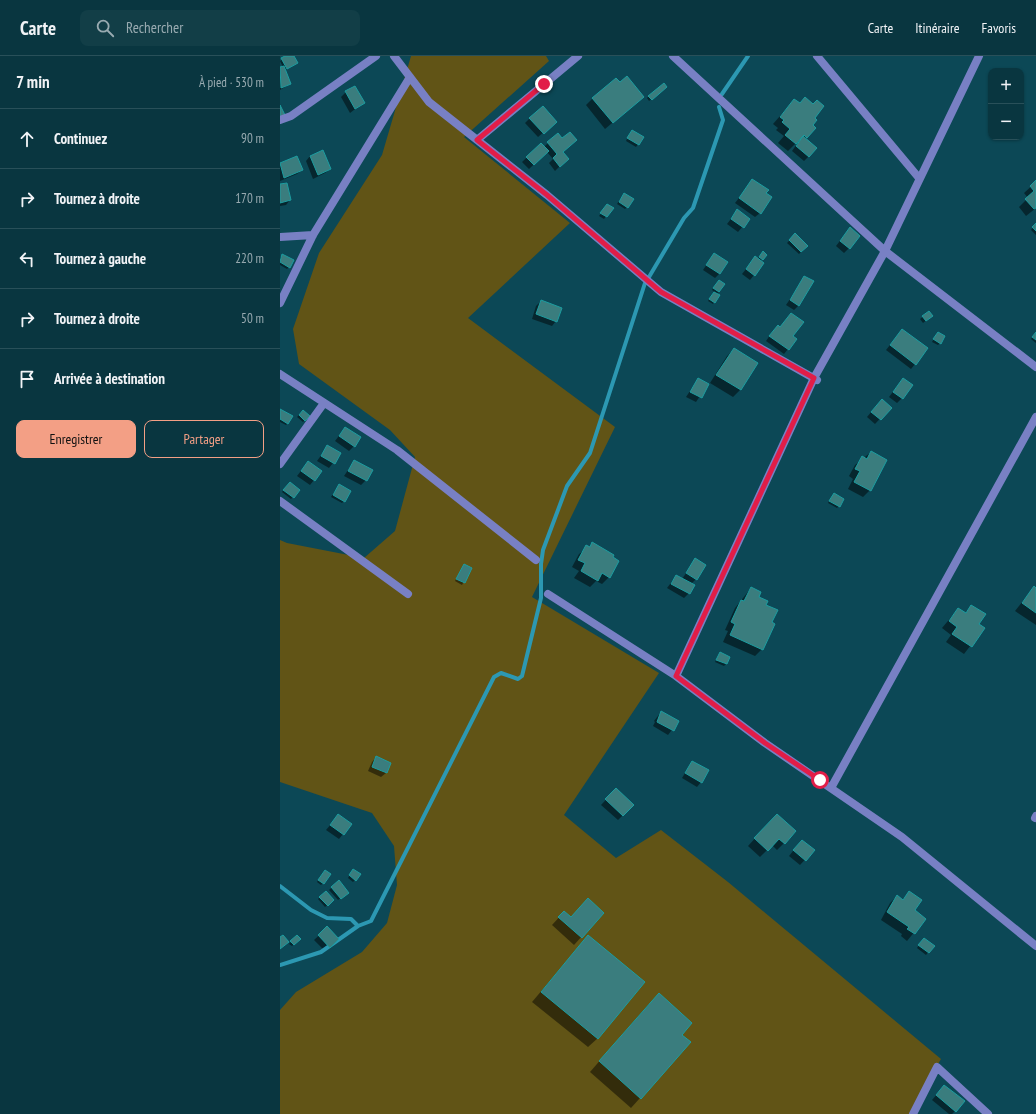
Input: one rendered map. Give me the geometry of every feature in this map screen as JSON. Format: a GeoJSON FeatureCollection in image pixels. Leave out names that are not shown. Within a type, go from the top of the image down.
{"type":"FeatureCollection","features":[{"type":"Feature","properties":{"kind":"street"},"geometry":{"type":"LineString","coordinates":[[280,120],[291,116],[376,56]]}},
{"type":"Feature","properties":{"kind":"street"},"geometry":{"type":"LineString","coordinates":[[394,56],[429,102],[547,195],[661,292],[815,379]]}},
{"type":"Feature","properties":{"kind":"street"},"geometry":{"type":"LineString","coordinates":[[477,140],[578,56]]}},
{"type":"Feature","properties":{"kind":"street"},"geometry":{"type":"LineString","coordinates":[[673,56],[885,251],[1036,367]]}},
{"type":"Feature","properties":{"kind":"street"},"geometry":{"type":"LineString","coordinates":[[816,56],[919,178]]}},
{"type":"Feature","properties":{"kind":"street"},"geometry":{"type":"LineString","coordinates":[[676,676],[815,379],[885,251],[979,56]]}},
{"type":"Feature","properties":{"kind":"street"},"geometry":{"type":"LineString","coordinates":[[280,303],[313,234],[410,77]]}},
{"type":"Feature","properties":{"kind":"street"},"geometry":{"type":"LineString","coordinates":[[280,237],[313,234]]}},
{"type":"Feature","properties":{"kind":"street"},"geometry":{"type":"LineString","coordinates":[[280,374],[397,450],[536,560]]}},
{"type":"Feature","properties":{"kind":"street"},"geometry":{"type":"LineString","coordinates":[[280,464],[324,403]]}},
{"type":"Feature","properties":{"kind":"street"},"geometry":{"type":"LineString","coordinates":[[831,788],[1036,416]]}},
{"type":"Feature","properties":{"kind":"street"},"geometry":{"type":"LineString","coordinates":[[280,501],[408,594]]}},
{"type":"Feature","properties":{"kind":"street"},"geometry":{"type":"LineString","coordinates":[[548,594],[676,676],[765,743],[902,837],[1036,946]]}},
{"type":"Feature","properties":{"kind":"street"},"geometry":{"type":"LineString","coordinates":[[913,1114],[937,1067],[988,1114]]}},
{"type":"Feature","properties":{"kind":"shaded area"},"geometry":{"type":"Polygon","coordinates":[[[411,56],[546,56],[549,61],[464,137],[570,223],[468,318],[615,427],[532,597],[659,673],[564,815],[616,858],[661,830],[728,882],[941,1059],[909,1114],[280,1114],[280,1010],[296,992],[362,952],[387,923],[397,885],[394,846],[372,813],[280,782],[280,540],[287,543],[364,558],[395,531],[415,457],[390,430],[299,364],[293,329],[319,253],[382,155],[411,56]]]}},
{"type":"Feature","properties":{"kind":"building"},"geometry":{"type":"Polygon","coordinates":[[[285,56],[294,56],[298,63],[287,69],[281,58],[285,56]]]}},
{"type":"Feature","properties":{"kind":"building"},"geometry":{"type":"Polygon","coordinates":[[[284,66],[291,84],[281,88],[280,67],[284,66]]]}},
{"type":"Feature","properties":{"kind":"building"},"geometry":{"type":"Polygon","coordinates":[[[627,76],[644,97],[613,123],[592,98],[616,78],[620,82],[627,76]]]}},
{"type":"Feature","properties":{"kind":"building"},"geometry":{"type":"Polygon","coordinates":[[[664,83],[667,87],[652,100],[648,96],[664,83]]]}},
{"type":"Feature","properties":{"kind":"building"},"geometry":{"type":"Polygon","coordinates":[[[355,86],[365,103],[355,109],[345,91],[355,86]]]}},
{"type":"Feature","properties":{"kind":"building"},"geometry":{"type":"Polygon","coordinates":[[[805,97],[813,104],[817,100],[824,106],[815,118],[817,120],[813,125],[816,128],[807,138],[804,135],[796,144],[785,135],[790,129],[782,122],[784,120],[780,117],[794,99],[800,103],[805,97]]]}},
{"type":"Feature","properties":{"kind":"building"},"geometry":{"type":"Polygon","coordinates":[[[280,105],[286,117],[280,120],[280,105]]]}},
{"type":"Feature","properties":{"kind":"building"},"geometry":{"type":"Polygon","coordinates":[[[543,106],[557,122],[544,134],[529,118],[543,106]]]}},
{"type":"Feature","properties":{"kind":"building"},"geometry":{"type":"Polygon","coordinates":[[[632,130],[644,137],[639,145],[627,138],[632,130]]]}},
{"type":"Feature","properties":{"kind":"building"},"geometry":{"type":"Polygon","coordinates":[[[570,132],[577,140],[563,152],[569,159],[560,167],[553,158],[557,154],[547,142],[558,133],[562,138],[570,132]]]}},
{"type":"Feature","properties":{"kind":"building"},"geometry":{"type":"Polygon","coordinates":[[[803,136],[817,148],[809,157],[796,146],[803,136]]]}},
{"type":"Feature","properties":{"kind":"building"},"geometry":{"type":"Polygon","coordinates":[[[541,143],[549,151],[534,165],[526,157],[541,143]]]}},
{"type":"Feature","properties":{"kind":"building"},"geometry":{"type":"Polygon","coordinates":[[[323,150],[331,169],[318,175],[310,156],[323,150]]]}},
{"type":"Feature","properties":{"kind":"building"},"geometry":{"type":"Polygon","coordinates":[[[297,156],[303,170],[284,178],[280,163],[297,156]]]}},
{"type":"Feature","properties":{"kind":"building"},"geometry":{"type":"Polygon","coordinates":[[[752,179],[769,190],[766,193],[772,197],[761,214],[739,198],[752,179]]]}},
{"type":"Feature","properties":{"kind":"building"},"geometry":{"type":"Polygon","coordinates":[[[1036,180],[1036,208],[1034,209],[1025,199],[1034,191],[1030,186],[1036,180]]]}},
{"type":"Feature","properties":{"kind":"building"},"geometry":{"type":"Polygon","coordinates":[[[287,183],[291,200],[280,203],[280,184],[287,183]]]}},
{"type":"Feature","properties":{"kind":"building"},"geometry":{"type":"Polygon","coordinates":[[[624,193],[634,199],[628,208],[619,202],[624,193]]]}},
{"type":"Feature","properties":{"kind":"building"},"geometry":{"type":"Polygon","coordinates":[[[607,204],[614,208],[607,217],[600,213],[607,204]]]}},
{"type":"Feature","properties":{"kind":"building"},"geometry":{"type":"Polygon","coordinates":[[[737,209],[750,219],[744,228],[731,219],[737,209]]]}},
{"type":"Feature","properties":{"kind":"building"},"geometry":{"type":"Polygon","coordinates":[[[1036,223],[1036,231],[1032,227],[1036,223]]]}},
{"type":"Feature","properties":{"kind":"building"},"geometry":{"type":"Polygon","coordinates":[[[850,227],[860,236],[850,249],[840,241],[850,227]]]}},
{"type":"Feature","properties":{"kind":"building"},"geometry":{"type":"Polygon","coordinates":[[[795,233],[808,246],[801,252],[789,240],[795,233]]]}},
{"type":"Feature","properties":{"kind":"building"},"geometry":{"type":"Polygon","coordinates":[[[763,251],[767,255],[763,260],[759,257],[763,251]]]}},
{"type":"Feature","properties":{"kind":"building"},"geometry":{"type":"Polygon","coordinates":[[[714,253],[728,262],[720,274],[706,265],[714,253]]]}},
{"type":"Feature","properties":{"kind":"building"},"geometry":{"type":"Polygon","coordinates":[[[282,254],[294,260],[290,268],[280,262],[282,254]]]}},
{"type":"Feature","properties":{"kind":"building"},"geometry":{"type":"Polygon","coordinates":[[[755,256],[764,263],[755,276],[746,269],[755,256]]]}},
{"type":"Feature","properties":{"kind":"building"},"geometry":{"type":"Polygon","coordinates":[[[804,276],[814,281],[799,306],[790,300],[804,276]]]}},
{"type":"Feature","properties":{"kind":"building"},"geometry":{"type":"Polygon","coordinates":[[[719,280],[725,284],[719,292],[713,288],[719,280]]]}},
{"type":"Feature","properties":{"kind":"building"},"geometry":{"type":"Polygon","coordinates":[[[714,292],[720,295],[715,303],[709,299],[714,292]]]}},
{"type":"Feature","properties":{"kind":"building"},"geometry":{"type":"Polygon","coordinates":[[[541,300],[562,308],[557,322],[536,314],[541,300]]]}},
{"type":"Feature","properties":{"kind":"building"},"geometry":{"type":"Polygon","coordinates":[[[929,311],[933,316],[926,321],[922,316],[929,311]]]}},
{"type":"Feature","properties":{"kind":"building"},"geometry":{"type":"Polygon","coordinates":[[[791,313],[804,322],[793,336],[797,339],[789,350],[769,336],[778,325],[780,327],[791,313]]]}},
{"type":"Feature","properties":{"kind":"building"},"geometry":{"type":"Polygon","coordinates":[[[902,329],[928,348],[916,365],[890,345],[902,329]]]}},
{"type":"Feature","properties":{"kind":"building"},"geometry":{"type":"Polygon","coordinates":[[[938,332],[945,336],[941,344],[933,339],[938,332]]]}},
{"type":"Feature","properties":{"kind":"building"},"geometry":{"type":"Polygon","coordinates":[[[1036,332],[1036,340],[1032,337],[1036,332]]]}},
{"type":"Feature","properties":{"kind":"building"},"geometry":{"type":"Polygon","coordinates":[[[734,348],[758,363],[741,390],[716,375],[734,348]]]}},
{"type":"Feature","properties":{"kind":"building"},"geometry":{"type":"Polygon","coordinates":[[[698,378],[709,384],[702,398],[690,392],[698,378]]]}},
{"type":"Feature","properties":{"kind":"building"},"geometry":{"type":"Polygon","coordinates":[[[903,378],[913,385],[903,399],[893,392],[903,378]]]}},
{"type":"Feature","properties":{"kind":"building"},"geometry":{"type":"Polygon","coordinates":[[[882,399],[892,408],[881,420],[871,412],[882,399]]]}},
{"type":"Feature","properties":{"kind":"building"},"geometry":{"type":"Polygon","coordinates":[[[280,409],[293,416],[288,424],[280,419],[280,409]]]}},
{"type":"Feature","properties":{"kind":"building"},"geometry":{"type":"Polygon","coordinates":[[[303,410],[310,416],[305,421],[299,415],[303,410]]]}},
{"type":"Feature","properties":{"kind":"building"},"geometry":{"type":"Polygon","coordinates":[[[345,427],[361,437],[355,447],[339,436],[345,427]]]}},
{"type":"Feature","properties":{"kind":"building"},"geometry":{"type":"Polygon","coordinates":[[[327,445],[341,453],[335,464],[321,456],[327,445]]]}},
{"type":"Feature","properties":{"kind":"building"},"geometry":{"type":"Polygon","coordinates":[[[871,451],[887,460],[871,491],[854,482],[860,471],[855,469],[862,456],[867,459],[871,451]]]}},
{"type":"Feature","properties":{"kind":"building"},"geometry":{"type":"Polygon","coordinates":[[[354,460],[373,470],[367,481],[348,471],[354,460]]]}},
{"type":"Feature","properties":{"kind":"building"},"geometry":{"type":"Polygon","coordinates":[[[308,461],[322,471],[315,481],[301,471],[308,461]]]}},
{"type":"Feature","properties":{"kind":"building"},"geometry":{"type":"Polygon","coordinates":[[[290,482],[300,490],[294,498],[283,490],[290,482]]]}},
{"type":"Feature","properties":{"kind":"building"},"geometry":{"type":"Polygon","coordinates":[[[339,484],[351,491],[345,502],[333,495],[339,484]]]}},
{"type":"Feature","properties":{"kind":"building"},"geometry":{"type":"Polygon","coordinates":[[[834,493],[844,499],[840,507],[829,501],[834,493]]]}},
{"type":"Feature","properties":{"kind":"building"},"geometry":{"type":"Polygon","coordinates":[[[592,542],[614,555],[613,557],[619,561],[610,578],[602,573],[598,581],[581,571],[585,563],[578,560],[586,545],[590,547],[592,542]]]}},
{"type":"Feature","properties":{"kind":"building"},"geometry":{"type":"Polygon","coordinates":[[[695,558],[706,565],[697,580],[686,573],[695,558]]]}},
{"type":"Feature","properties":{"kind":"building"},"geometry":{"type":"Polygon","coordinates":[[[464,564],[472,568],[465,583],[456,579],[464,564]]]}},
{"type":"Feature","properties":{"kind":"building"},"geometry":{"type":"Polygon","coordinates":[[[676,575],[695,585],[690,594],[671,584],[676,575]]]}},
{"type":"Feature","properties":{"kind":"building"},"geometry":{"type":"Polygon","coordinates":[[[1034,586],[1036,588],[1036,613],[1022,603],[1034,586]]]}},
{"type":"Feature","properties":{"kind":"building"},"geometry":{"type":"Polygon","coordinates":[[[751,587],[761,592],[759,597],[768,601],[766,605],[778,610],[772,622],[775,624],[763,650],[730,635],[735,624],[731,622],[741,600],[744,601],[751,587]]]}},
{"type":"Feature","properties":{"kind":"building"},"geometry":{"type":"Polygon","coordinates":[[[971,605],[986,614],[979,624],[985,628],[972,647],[952,634],[957,627],[949,621],[958,608],[966,613],[971,605]]]}},
{"type":"Feature","properties":{"kind":"building"},"geometry":{"type":"Polygon","coordinates":[[[720,652],[730,657],[727,664],[716,660],[720,652]]]}},
{"type":"Feature","properties":{"kind":"building"},"geometry":{"type":"Polygon","coordinates":[[[661,711],[679,721],[674,731],[657,722],[661,711]]]}},
{"type":"Feature","properties":{"kind":"building"},"geometry":{"type":"Polygon","coordinates":[[[376,756],[391,763],[387,773],[372,767],[376,756]]]}},
{"type":"Feature","properties":{"kind":"building"},"geometry":{"type":"Polygon","coordinates":[[[692,761],[709,770],[702,783],[685,773],[692,761]]]}},
{"type":"Feature","properties":{"kind":"building"},"geometry":{"type":"Polygon","coordinates":[[[616,788],[634,805],[623,816],[605,799],[616,788]]]}},
{"type":"Feature","properties":{"kind":"building"},"geometry":{"type":"Polygon","coordinates":[[[338,814],[352,824],[344,835],[330,825],[338,814]]]}},
{"type":"Feature","properties":{"kind":"building"},"geometry":{"type":"Polygon","coordinates":[[[777,814],[796,831],[785,844],[779,839],[768,851],[754,838],[777,814]]]}},
{"type":"Feature","properties":{"kind":"building"},"geometry":{"type":"Polygon","coordinates":[[[802,840],[815,850],[806,861],[793,850],[802,840]]]}},
{"type":"Feature","properties":{"kind":"building"},"geometry":{"type":"Polygon","coordinates":[[[353,869],[361,874],[356,881],[349,875],[353,869]]]}},
{"type":"Feature","properties":{"kind":"building"},"geometry":{"type":"Polygon","coordinates":[[[325,870],[331,874],[324,884],[318,880],[325,870]]]}},
{"type":"Feature","properties":{"kind":"building"},"geometry":{"type":"Polygon","coordinates":[[[339,880],[349,893],[341,899],[331,887],[339,880]]]}},
{"type":"Feature","properties":{"kind":"building"},"geometry":{"type":"Polygon","coordinates":[[[326,891],[334,900],[328,906],[319,897],[326,891]]]}},
{"type":"Feature","properties":{"kind":"building"},"geometry":{"type":"Polygon","coordinates":[[[909,891],[922,900],[915,910],[926,919],[915,934],[907,929],[909,927],[887,912],[897,895],[903,900],[909,891]]]}},
{"type":"Feature","properties":{"kind":"building"},"geometry":{"type":"Polygon","coordinates":[[[588,898],[604,913],[582,938],[558,917],[564,911],[571,917],[588,898]]]}},
{"type":"Feature","properties":{"kind":"building"},"geometry":{"type":"Polygon","coordinates":[[[327,926],[339,939],[330,948],[318,935],[327,926]]]}},
{"type":"Feature","properties":{"kind":"building"},"geometry":{"type":"Polygon","coordinates":[[[283,935],[289,942],[280,949],[280,937],[283,935]]]}},
{"type":"Feature","properties":{"kind":"building"},"geometry":{"type":"Polygon","coordinates":[[[297,935],[301,939],[294,945],[290,941],[297,935]]]}},
{"type":"Feature","properties":{"kind":"building"},"geometry":{"type":"Polygon","coordinates":[[[588,935],[645,982],[598,1039],[541,992],[588,935]]]}},
{"type":"Feature","properties":{"kind":"building"},"geometry":{"type":"Polygon","coordinates":[[[924,938],[935,946],[929,953],[918,945],[924,938]]]}},
{"type":"Feature","properties":{"kind":"building"},"geometry":{"type":"Polygon","coordinates":[[[659,993],[692,1023],[682,1035],[691,1042],[641,1099],[599,1061],[659,993]]]}},
{"type":"Feature","properties":{"kind":"building"},"geometry":{"type":"Polygon","coordinates":[[[944,1085],[965,1101],[956,1112],[936,1095],[944,1085]]]}},
{"type":"Feature","properties":{"kind":"waterway"},"geometry":{"type":"LineString","coordinates":[[722,94],[748,56]]}},
{"type":"Feature","properties":{"kind":"waterway"},"geometry":{"type":"LineString","coordinates":[[649,277],[684,218],[693,208],[723,120],[719,107]]}},
{"type":"Feature","properties":{"kind":"waterway"},"geometry":{"type":"LineString","coordinates":[[280,886],[311,910],[327,918],[351,919],[358,926],[371,921],[494,677],[501,673],[518,679],[522,676],[541,598],[541,564],[543,550],[567,486],[590,453],[645,283]]}},
{"type":"Feature","properties":{"kind":"waterway"},"geometry":{"type":"LineString","coordinates":[[280,965],[321,952],[358,926]]}},
{"type":"Feature","properties":{"kind":"route"},"geometry":{"type":"LineString","coordinates":[[544,84],[477,140],[547,195],[661,292],[814,378],[676,676],[765,743],[820,780]]}}]}
